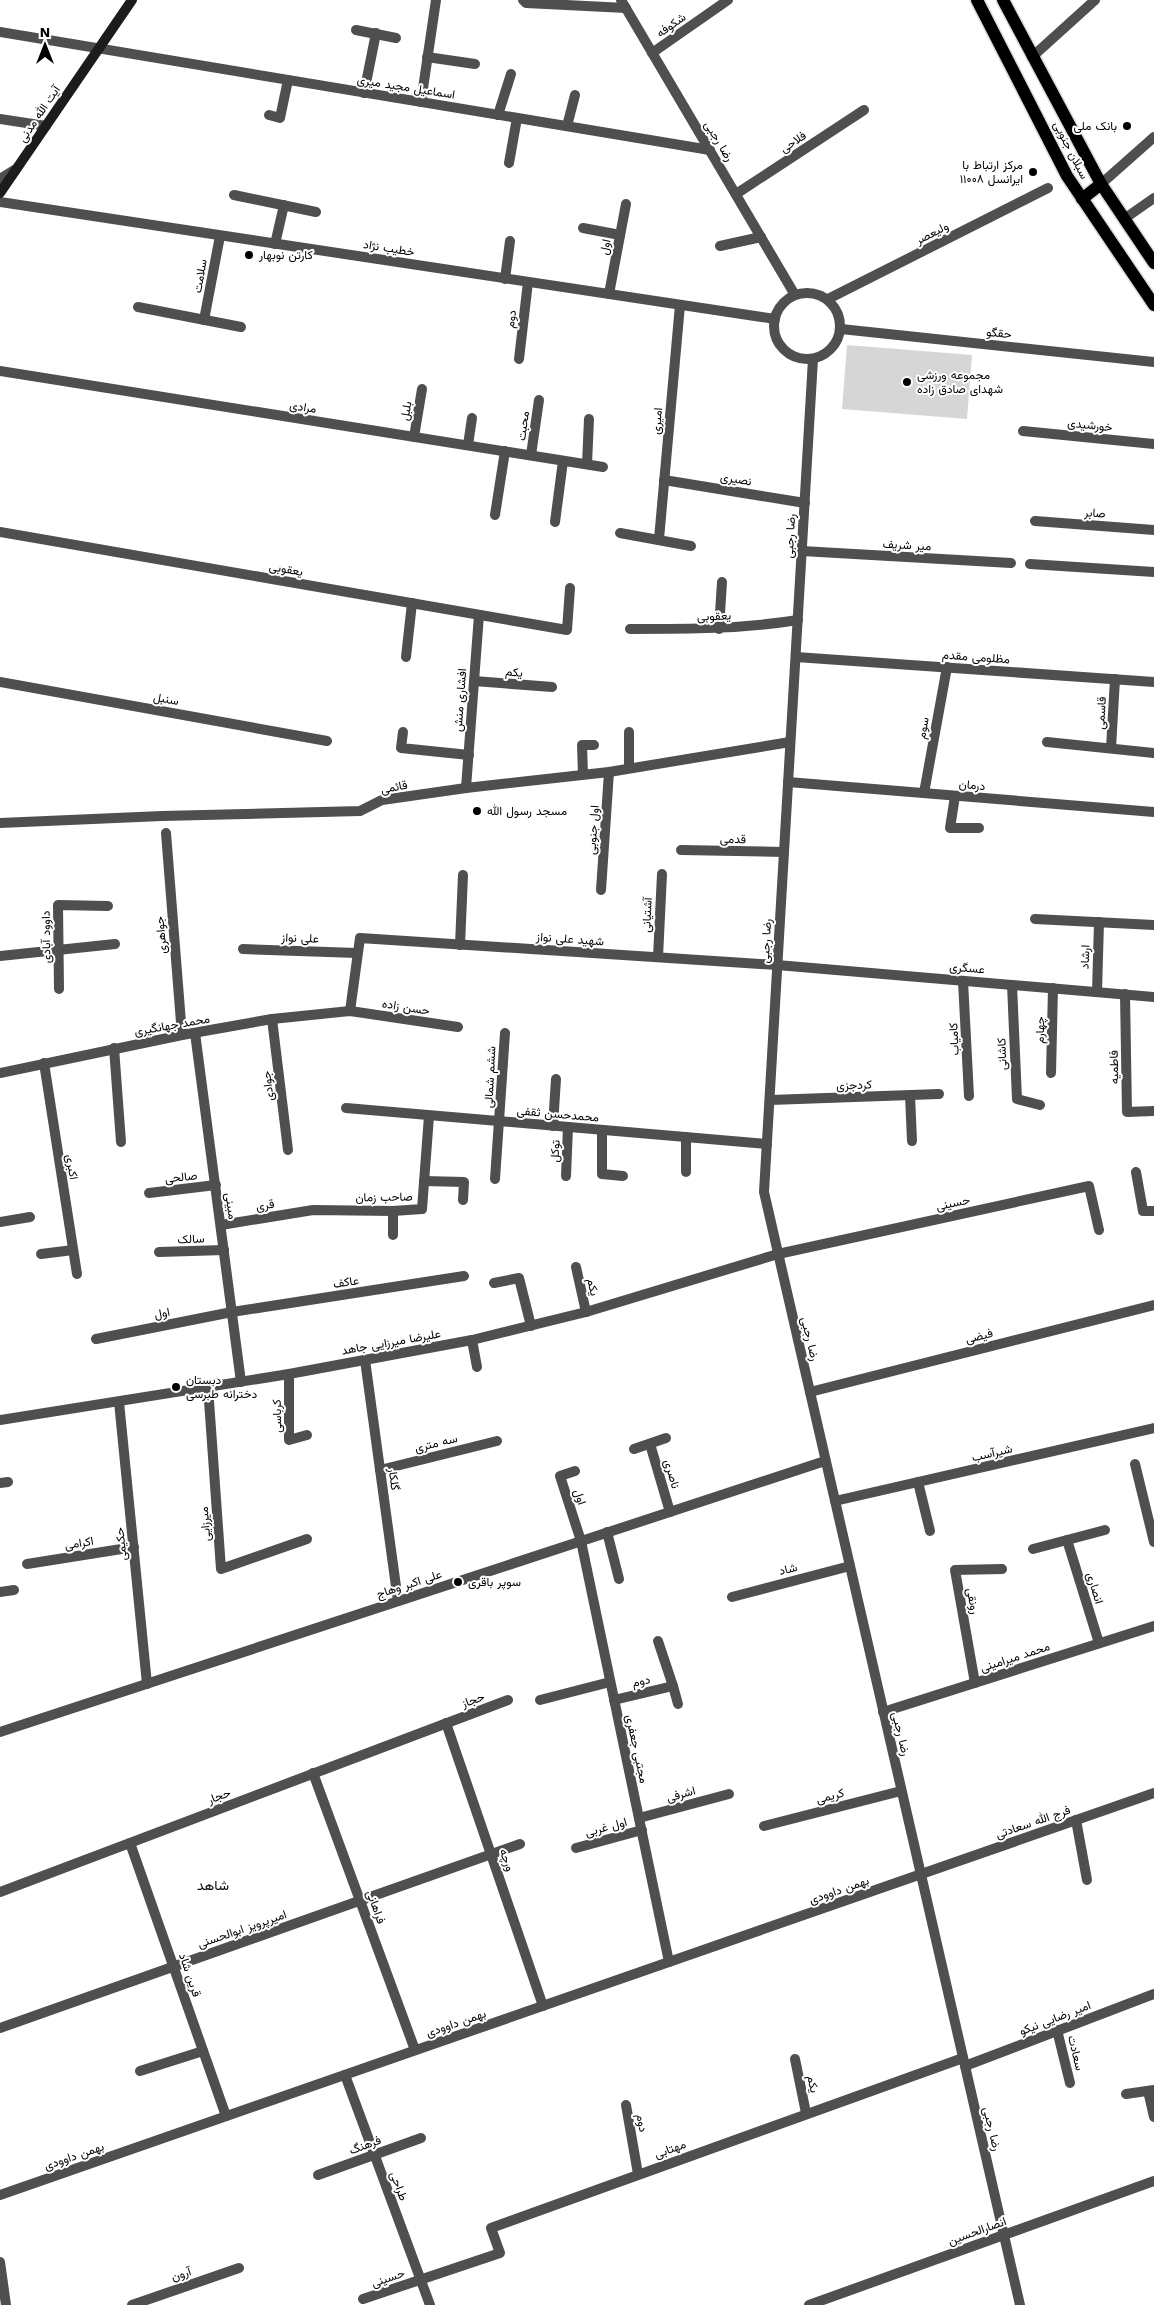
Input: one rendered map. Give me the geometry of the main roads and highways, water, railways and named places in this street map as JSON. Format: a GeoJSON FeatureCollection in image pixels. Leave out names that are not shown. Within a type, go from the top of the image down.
{"type":"FeatureCollection","features":[{"type":"Feature","properties":{"kind":"main road","name":"آیت الله مدنی"},"geometry":{"type":"LineString","coordinates":[[0,194],[132,0]]}},
{"type":"Feature","properties":{"kind":"main road","name":"سبلان جنوبی"},"geometry":{"type":"LineString","coordinates":[[977,0],[1067,176],[1154,305]]}},
{"type":"Feature","properties":{"kind":"main road","name":"سبلان جنوبی"},"geometry":{"type":"LineString","coordinates":[[1003,0],[1101,184],[1154,263]]}},
{"type":"Feature","properties":{"kind":"main road"},"geometry":{"type":"LineString","coordinates":[[1082,199],[1101,184]]}},
{"type":"Feature","properties":{"kind":"place","name":"بانک ملی"},"geometry":{"type":"Point","coordinates":[1127,126]}},
{"type":"Feature","properties":{"kind":"place","name":"مرکز ارتباط با ایرانسل ۱۱۰۰۸"},"geometry":{"type":"Point","coordinates":[1033,172]}},
{"type":"Feature","properties":{"kind":"place","name":"کارتن نوبهار"},"geometry":{"type":"Point","coordinates":[249,255]}},
{"type":"Feature","properties":{"kind":"place","name":"مجموعه ورزشی شهدای صادق زاده"},"geometry":{"type":"Point","coordinates":[907,382]}},
{"type":"Feature","properties":{"kind":"place","name":"مسجد رسول الله"},"geometry":{"type":"Point","coordinates":[477,811]}},
{"type":"Feature","properties":{"kind":"place","name":"دبستان دخترانه طبرسی"},"geometry":{"type":"Point","coordinates":[176,1387]}},
{"type":"Feature","properties":{"kind":"place","name":"سوپر باقری"},"geometry":{"type":"Point","coordinates":[458,1582]}},
{"type":"Feature","properties":{"kind":"district","name":"شاهد"},"geometry":{"type":"Point","coordinates":[213,1885]}}]}
